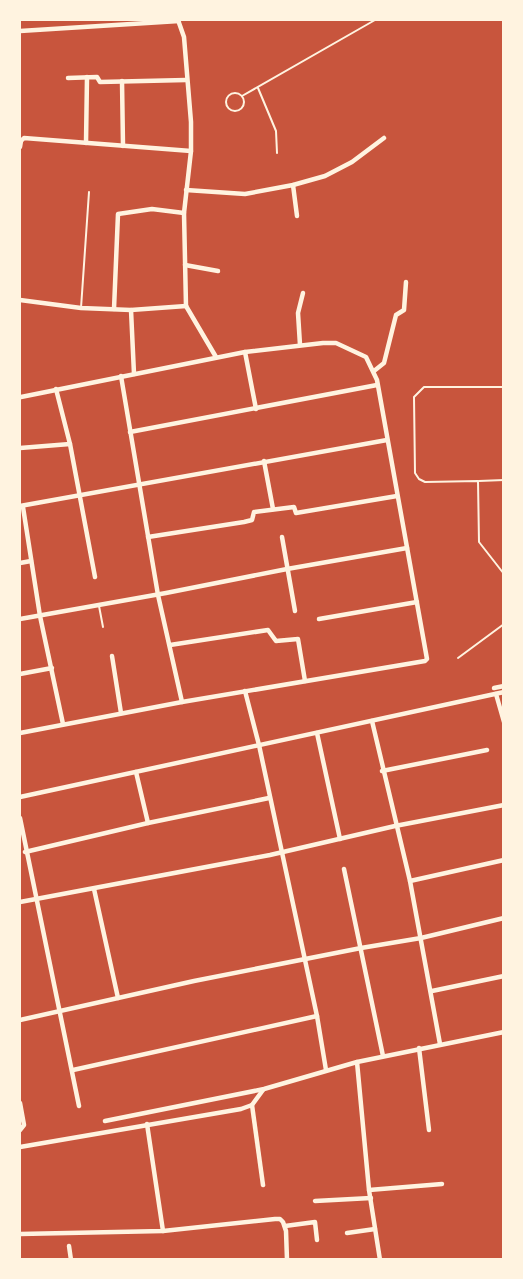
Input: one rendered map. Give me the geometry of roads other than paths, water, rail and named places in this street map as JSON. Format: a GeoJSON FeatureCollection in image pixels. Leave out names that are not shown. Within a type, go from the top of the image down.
{"type":"FeatureCollection","features":[{"type":"Feature","properties":{"kind":"street"},"geometry":{"type":"LineString","coordinates":[[20,31],[178,20],[184,37],[191,151],[184,213],[186,306],[216,357]]}},
{"type":"Feature","properties":{"kind":"street"},"geometry":{"type":"LineString","coordinates":[[86,143],[87,77]]}},
{"type":"Feature","properties":{"kind":"street"},"geometry":{"type":"LineString","coordinates":[[68,78],[97,77],[100,82],[186,80]]}},
{"type":"Feature","properties":{"kind":"street"},"geometry":{"type":"LineString","coordinates":[[122,81],[123,146]]}},
{"type":"Feature","properties":{"kind":"street"},"geometry":{"type":"LineString","coordinates":[[20,147],[24,138],[191,151]]}},
{"type":"Feature","properties":{"kind":"street"},"geometry":{"type":"LineString","coordinates":[[186,190],[245,194],[293,185],[325,176],[352,162],[384,138]]}},
{"type":"Feature","properties":{"kind":"street"},"geometry":{"type":"LineString","coordinates":[[293,185],[297,216]]}},
{"type":"Feature","properties":{"kind":"street"},"geometry":{"type":"LineString","coordinates":[[114,309],[119,213],[152,209],[184,213]]}},
{"type":"Feature","properties":{"kind":"street"},"geometry":{"type":"LineString","coordinates":[[185,265],[218,271]]}},
{"type":"Feature","properties":{"kind":"street"},"geometry":{"type":"LineString","coordinates":[[374,371],[384,363],[396,315],[404,310],[406,282]]}},
{"type":"Feature","properties":{"kind":"street"},"geometry":{"type":"LineString","coordinates":[[300,345],[298,308],[303,293]]}},
{"type":"Feature","properties":{"kind":"street"},"geometry":{"type":"LineString","coordinates":[[20,300],[81,308],[131,310],[186,306]]}},
{"type":"Feature","properties":{"kind":"street"},"geometry":{"type":"LineString","coordinates":[[131,310],[134,374]]}},
{"type":"Feature","properties":{"kind":"street"},"geometry":{"type":"LineString","coordinates":[[20,733],[182,702],[426,660],[377,385],[374,371],[366,357],[344,346],[330,343],[300,345],[216,357],[21,397]]}},
{"type":"Feature","properties":{"kind":"street"},"geometry":{"type":"LineString","coordinates":[[245,352],[256,409]]}},
{"type":"Feature","properties":{"kind":"street"},"geometry":{"type":"LineString","coordinates":[[120,376],[158,595],[182,702]]}},
{"type":"Feature","properties":{"kind":"street"},"geometry":{"type":"LineString","coordinates":[[130,432],[377,385]]}},
{"type":"Feature","properties":{"kind":"street"},"geometry":{"type":"LineString","coordinates":[[56,389],[70,444],[95,577]]}},
{"type":"Feature","properties":{"kind":"street"},"geometry":{"type":"LineString","coordinates":[[63,724],[40,616],[21,507],[387,440]]}},
{"type":"Feature","properties":{"kind":"street"},"geometry":{"type":"LineString","coordinates":[[20,448],[70,444]]}},
{"type":"Feature","properties":{"kind":"street"},"geometry":{"type":"LineString","coordinates":[[264,461],[273,509]]}},
{"type":"Feature","properties":{"kind":"street"},"geometry":{"type":"LineString","coordinates":[[148,537],[252,520],[254,513],[273,509],[294,507],[296,513],[397,496]]}},
{"type":"Feature","properties":{"kind":"street"},"geometry":{"type":"LineString","coordinates":[[282,537],[295,612]]}},
{"type":"Feature","properties":{"kind":"street"},"geometry":{"type":"LineString","coordinates":[[20,619],[407,548]]}},
{"type":"Feature","properties":{"kind":"street"},"geometry":{"type":"LineString","coordinates":[[20,563],[31,561]]}},
{"type":"Feature","properties":{"kind":"street"},"geometry":{"type":"LineString","coordinates":[[319,619],[417,602]]}},
{"type":"Feature","properties":{"kind":"street"},"geometry":{"type":"LineString","coordinates":[[170,645],[268,630],[276,641],[298,639],[305,681]]}},
{"type":"Feature","properties":{"kind":"street"},"geometry":{"type":"LineString","coordinates":[[111,656],[121,713]]}},
{"type":"Feature","properties":{"kind":"street"},"geometry":{"type":"LineString","coordinates":[[20,674],[52,668]]}},
{"type":"Feature","properties":{"kind":"street"},"geometry":{"type":"LineString","coordinates":[[20,797],[372,722],[495,691],[504,686]]}},
{"type":"Feature","properties":{"kind":"street"},"geometry":{"type":"LineString","coordinates":[[245,691],[260,745],[269,798],[317,1016],[326,1070]]}},
{"type":"Feature","properties":{"kind":"street"},"geometry":{"type":"LineString","coordinates":[[495,691],[504,692]]}},
{"type":"Feature","properties":{"kind":"street"},"geometry":{"type":"LineString","coordinates":[[495,691],[504,722]]}},
{"type":"Feature","properties":{"kind":"street"},"geometry":{"type":"LineString","coordinates":[[372,722],[395,826],[410,881],[440,1044]]}},
{"type":"Feature","properties":{"kind":"street"},"geometry":{"type":"LineString","coordinates":[[317,733],[340,839]]}},
{"type":"Feature","properties":{"kind":"street"},"geometry":{"type":"LineString","coordinates":[[382,771],[487,750]]}},
{"type":"Feature","properties":{"kind":"street"},"geometry":{"type":"LineString","coordinates":[[136,772],[148,823]]}},
{"type":"Feature","properties":{"kind":"street"},"geometry":{"type":"LineString","coordinates":[[25,852],[269,798]]}},
{"type":"Feature","properties":{"kind":"street"},"geometry":{"type":"LineString","coordinates":[[20,903],[281,852],[395,826],[504,805]]}},
{"type":"Feature","properties":{"kind":"street"},"geometry":{"type":"LineString","coordinates":[[20,818],[25,852],[79,1106]]}},
{"type":"Feature","properties":{"kind":"street"},"geometry":{"type":"LineString","coordinates":[[410,881],[504,860]]}},
{"type":"Feature","properties":{"kind":"street"},"geometry":{"type":"LineString","coordinates":[[344,869],[383,1056]]}},
{"type":"Feature","properties":{"kind":"street"},"geometry":{"type":"LineString","coordinates":[[94,889],[118,998]]}},
{"type":"Feature","properties":{"kind":"street"},"geometry":{"type":"LineString","coordinates":[[20,1020],[303,959],[421,938],[504,918]]}},
{"type":"Feature","properties":{"kind":"street"},"geometry":{"type":"LineString","coordinates":[[432,991],[504,976]]}},
{"type":"Feature","properties":{"kind":"street"},"geometry":{"type":"LineString","coordinates":[[73,1070],[317,1016]]}},
{"type":"Feature","properties":{"kind":"street"},"geometry":{"type":"LineString","coordinates":[[105,1121],[264,1089],[357,1062],[504,1032]]}},
{"type":"Feature","properties":{"kind":"street"},"geometry":{"type":"LineString","coordinates":[[419,1048],[429,1130]]}},
{"type":"Feature","properties":{"kind":"street"},"geometry":{"type":"LineString","coordinates":[[357,1062],[369,1190],[380,1260]]}},
{"type":"Feature","properties":{"kind":"street"},"geometry":{"type":"LineString","coordinates":[[20,1147],[241,1109],[252,1105],[264,1089]]}},
{"type":"Feature","properties":{"kind":"street"},"geometry":{"type":"LineString","coordinates":[[20,1103],[24,1125],[20,1130]]}},
{"type":"Feature","properties":{"kind":"street"},"geometry":{"type":"LineString","coordinates":[[252,1105],[263,1185]]}},
{"type":"Feature","properties":{"kind":"street"},"geometry":{"type":"LineString","coordinates":[[147,1124],[163,1231]]}},
{"type":"Feature","properties":{"kind":"street"},"geometry":{"type":"LineString","coordinates":[[369,1190],[442,1184]]}},
{"type":"Feature","properties":{"kind":"street"},"geometry":{"type":"LineString","coordinates":[[315,1201],[371,1198]]}},
{"type":"Feature","properties":{"kind":"street"},"geometry":{"type":"LineString","coordinates":[[20,1234],[163,1231],[275,1219],[284,1224],[315,1222],[317,1240]]}},
{"type":"Feature","properties":{"kind":"street"},"geometry":{"type":"LineString","coordinates":[[284,1224],[287,1260]]}},
{"type":"Feature","properties":{"kind":"street"},"geometry":{"type":"LineString","coordinates":[[347,1233],[375,1229]]}},
{"type":"Feature","properties":{"kind":"street"},"geometry":{"type":"LineString","coordinates":[[69,1246],[72,1260]]}},
{"type":"Feature","properties":{"kind":"lane"},"geometry":{"type":"LineString","coordinates":[[242,96],[374,20]]}},
{"type":"Feature","properties":{"kind":"lane"},"geometry":{"type":"LineString","coordinates":[[258,88],[276,131],[277,153]]}},
{"type":"Feature","properties":{"kind":"lane"},"geometry":{"type":"LineString","coordinates":[[237,92],[242,96],[244,102],[238,110],[231,110],[226,106],[226,99],[230,94],[237,92]]}},
{"type":"Feature","properties":{"kind":"lane"},"geometry":{"type":"LineString","coordinates":[[81,308],[89,192]]}},
{"type":"Feature","properties":{"kind":"lane"},"geometry":{"type":"LineString","coordinates":[[504,387],[424,387],[414,397],[415,473],[419,479],[425,482],[504,480]]}},
{"type":"Feature","properties":{"kind":"lane"},"geometry":{"type":"LineString","coordinates":[[478,481],[479,542],[504,574]]}},
{"type":"Feature","properties":{"kind":"lane"},"geometry":{"type":"LineString","coordinates":[[99,605],[103,627]]}},
{"type":"Feature","properties":{"kind":"lane"},"geometry":{"type":"LineString","coordinates":[[458,658],[504,624]]}}]}
